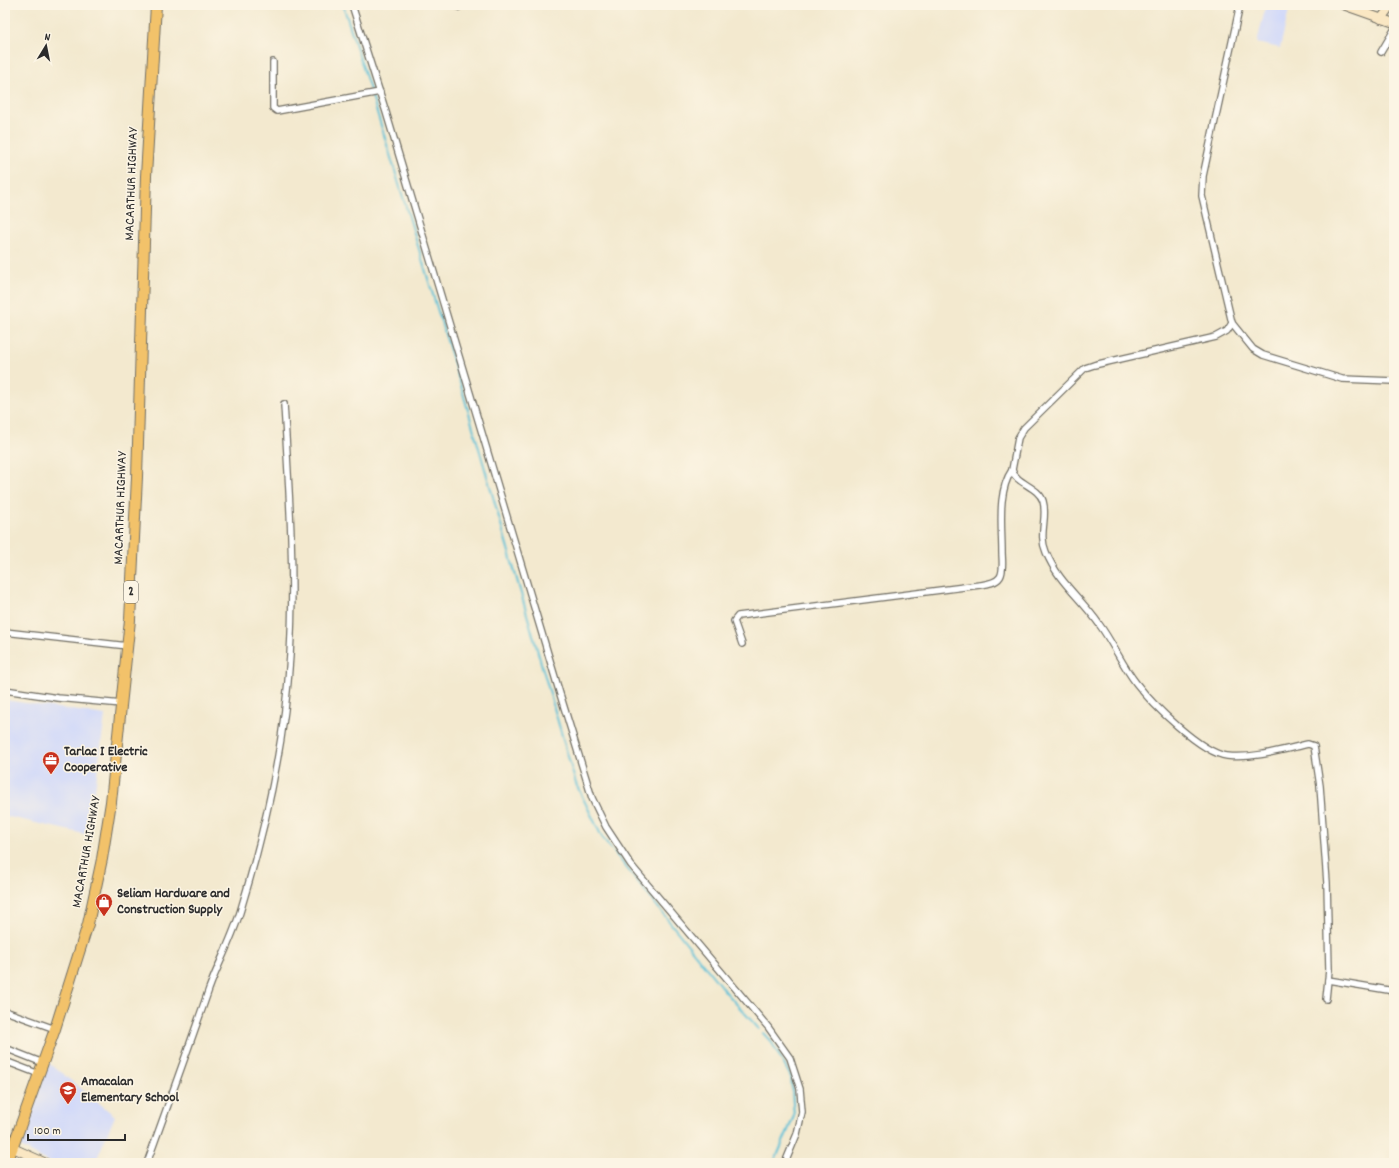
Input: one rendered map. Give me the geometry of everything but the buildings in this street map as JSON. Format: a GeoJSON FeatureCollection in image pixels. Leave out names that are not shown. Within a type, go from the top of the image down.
{"type":"FeatureCollection","features":[{"type":"Feature","properties":{"kind":"highway","name":"MACARTHUR HIGHWAY"},"geometry":{"type":"LineString","coordinates":[[7,1163],[9,1146],[43,1063],[86,932],[98,880],[111,802],[128,646],[136,484],[146,176],[156,5]]}},
{"type":"Feature","properties":{"kind":"main road"},"geometry":{"type":"LineString","coordinates":[[1343,5],[1394,23]]}},
{"type":"Feature","properties":{"kind":"main road"},"geometry":{"type":"LineString","coordinates":[[1381,18],[1392,5]]}},
{"type":"Feature","properties":{"kind":"main road"},"geometry":{"type":"LineString","coordinates":[[9,1146],[46,1163]]}},
{"type":"Feature","properties":{"kind":"street"},"geometry":{"type":"LineString","coordinates":[[352,5],[380,92],[591,793],[604,823],[627,859],[768,1027],[790,1058],[800,1088],[802,1112],[797,1134],[785,1163]]}},
{"type":"Feature","properties":{"kind":"street"},"geometry":{"type":"LineString","coordinates":[[1240,5],[1203,176],[1202,196],[1232,323],[1253,349],[1262,355],[1342,379],[1394,381]]}},
{"type":"Feature","properties":{"kind":"street"},"geometry":{"type":"LineString","coordinates":[[1381,52],[1394,30]]}},
{"type":"Feature","properties":{"kind":"street"},"geometry":{"type":"LineString","coordinates":[[273,62],[274,108],[277,112],[380,92]]}},
{"type":"Feature","properties":{"kind":"street"},"geometry":{"type":"LineString","coordinates":[[742,644],[734,621],[738,616],[980,585],[995,581],[1001,574],[1001,522],[1005,482],[1012,470],[1018,438],[1024,428],[1085,368],[1216,337],[1227,331],[1232,323]]}},
{"type":"Feature","properties":{"kind":"street"},"geometry":{"type":"LineString","coordinates":[[147,1163],[212,983],[235,929],[252,870],[274,777],[284,716],[291,645],[290,506],[284,404]]}},
{"type":"Feature","properties":{"kind":"street"},"geometry":{"type":"LineString","coordinates":[[1012,470],[1017,477],[1038,492],[1043,501],[1043,544],[1060,579],[1093,615],[1133,679],[1154,704],[1196,742],[1209,750],[1222,755],[1235,756],[1262,754],[1310,744],[1314,746],[1318,764],[1325,842],[1328,980],[1326,998]]}},
{"type":"Feature","properties":{"kind":"street"},"geometry":{"type":"LineString","coordinates":[[5,632],[128,646]]}},
{"type":"Feature","properties":{"kind":"street"},"geometry":{"type":"LineString","coordinates":[[5,690],[58,698],[122,704]]}},
{"type":"Feature","properties":{"kind":"street"},"geometry":{"type":"LineString","coordinates":[[1328,980],[1394,991]]}},
{"type":"Feature","properties":{"kind":"street"},"geometry":{"type":"LineString","coordinates":[[5,1011],[55,1029]]}},
{"type":"Feature","properties":{"kind":"street"},"geometry":{"type":"LineString","coordinates":[[5,1048],[43,1063]]}},
{"type":"Feature","properties":{"kind":"street"},"geometry":{"type":"LineString","coordinates":[[5,1061],[39,1074]]}},
{"type":"Feature","properties":{"kind":"shaded area"},"geometry":{"type":"Polygon","coordinates":[[[1266,5],[1290,5],[1280,48],[1257,43],[1266,5]]]}},
{"type":"Feature","properties":{"kind":"shaded area","name":"Tarlac I Electric Cooperative"},"geometry":{"type":"Polygon","coordinates":[[[5,700],[105,715],[89,835],[5,816],[5,700]]]}},
{"type":"Feature","properties":{"kind":"shaded area","name":"Amacalan Elementary School"},"geometry":{"type":"Polygon","coordinates":[[[49,1063],[115,1116],[95,1163],[51,1163],[19,1146],[49,1063]]]}},
{"type":"Feature","properties":{"kind":"waterway"},"geometry":{"type":"LineString","coordinates":[[343,5],[370,90]]}},
{"type":"Feature","properties":{"kind":"waterway"},"geometry":{"type":"LineString","coordinates":[[372,96],[463,393],[576,784],[602,837],[723,989],[759,1029]]}},
{"type":"Feature","properties":{"kind":"waterway"},"geometry":{"type":"LineString","coordinates":[[763,1033],[772,1043],[791,1077],[794,1116],[774,1163]]}},
{"type":"Feature","properties":{"kind":"place","name":"Tarlac I Electric Cooperative"},"geometry":{"type":"Point","coordinates":[51,775]}},
{"type":"Feature","properties":{"kind":"place","name":"Seliam Hardware and Construction Supply"},"geometry":{"type":"Point","coordinates":[104,917]}},
{"type":"Feature","properties":{"kind":"place","name":"Amacalan Elementary School"},"geometry":{"type":"Point","coordinates":[68,1105]}}]}
